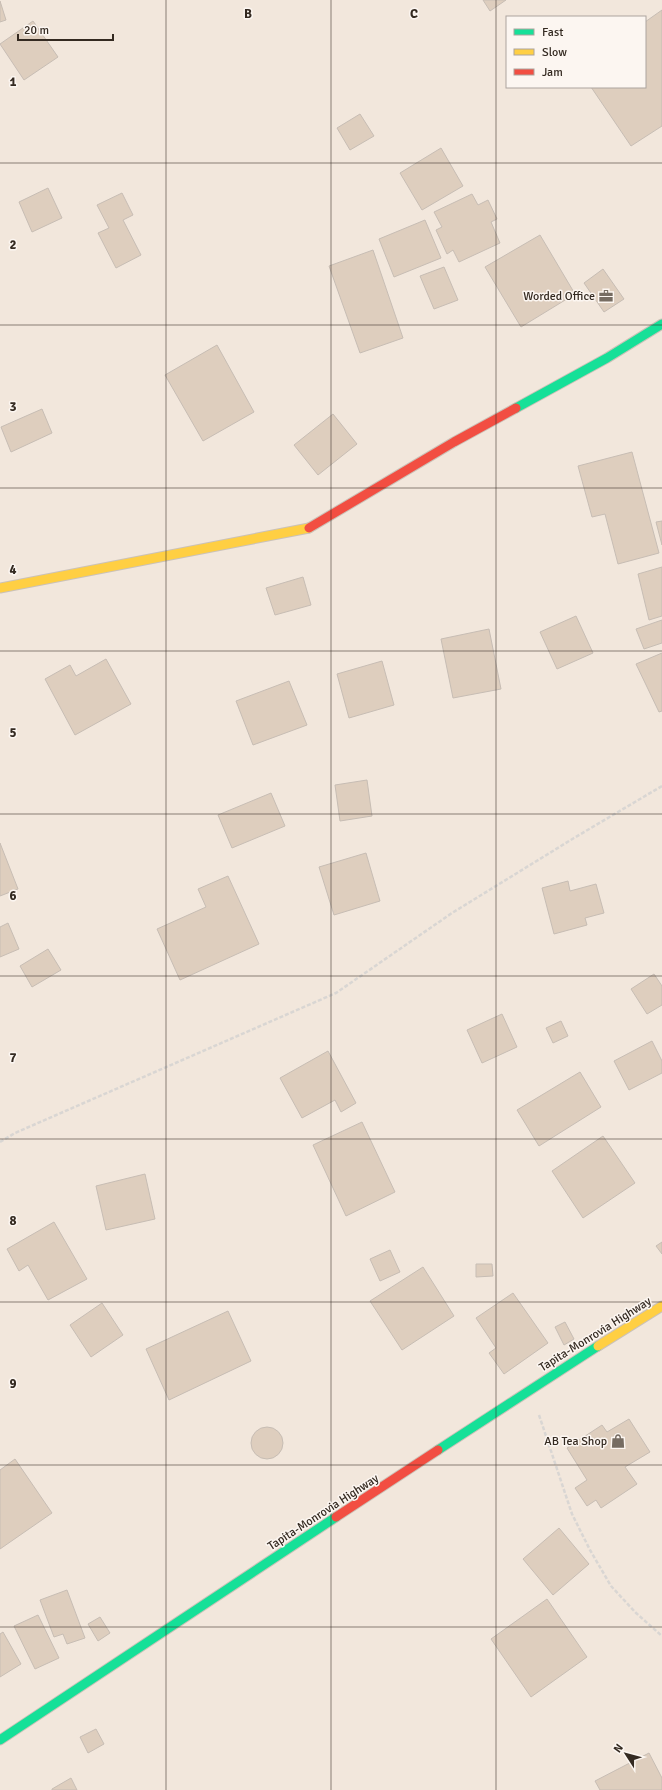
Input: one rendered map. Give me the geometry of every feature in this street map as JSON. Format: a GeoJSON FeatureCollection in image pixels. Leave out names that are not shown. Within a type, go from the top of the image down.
{"type":"FeatureCollection","features":[{"type":"Feature","properties":{"kind":"main road"},"geometry":{"type":"LineString","coordinates":[[0,588],[313,527],[454,442],[607,358],[662,324]]}},
{"type":"Feature","properties":{"kind":"main road","name":"Tapita-Monrovia Highway"},"geometry":{"type":"LineString","coordinates":[[0,1740],[530,1389],[662,1306]]}},
{"type":"Feature","properties":{"kind":"path"},"geometry":{"type":"LineString","coordinates":[[0,1142],[15,1132],[336,993],[452,913],[662,786]]}},
{"type":"Feature","properties":{"kind":"path"},"geometry":{"type":"LineString","coordinates":[[530,1389],[572,1514],[590,1550],[611,1586],[636,1613],[662,1636]]}},
{"type":"Feature","properties":{"kind":"building"},"geometry":{"type":"Polygon","coordinates":[[[483,0],[506,0],[490,11],[483,0]]]}},
{"type":"Feature","properties":{"kind":"building"},"geometry":{"type":"Polygon","coordinates":[[[0,1],[6,20],[0,22],[0,1]]]}},
{"type":"Feature","properties":{"kind":"building"},"geometry":{"type":"Polygon","coordinates":[[[662,10],[662,126],[631,146],[592,88],[646,88],[646,21],[662,10]]]}},
{"type":"Feature","properties":{"kind":"building"},"geometry":{"type":"Polygon","coordinates":[[[33,21],[58,57],[24,80],[0,44],[33,21]]]}},
{"type":"Feature","properties":{"kind":"building"},"geometry":{"type":"Polygon","coordinates":[[[360,114],[374,136],[350,150],[337,128],[360,114]]]}},
{"type":"Feature","properties":{"kind":"building"},"geometry":{"type":"Polygon","coordinates":[[[441,148],[463,186],[422,210],[400,173],[441,148]]]}},
{"type":"Feature","properties":{"kind":"building"},"geometry":{"type":"Polygon","coordinates":[[[48,188],[62,218],[32,232],[19,202],[48,188]]]}},
{"type":"Feature","properties":{"kind":"building"},"geometry":{"type":"Polygon","coordinates":[[[122,193],[133,215],[123,220],[141,255],[116,268],[98,233],[109,228],[97,205],[122,193]]]}},
{"type":"Feature","properties":{"kind":"building"},"geometry":{"type":"Polygon","coordinates":[[[472,194],[478,205],[488,200],[497,219],[491,222],[500,243],[459,262],[453,250],[447,254],[436,230],[442,227],[434,212],[472,194]]]}},
{"type":"Feature","properties":{"kind":"building"},"geometry":{"type":"Polygon","coordinates":[[[425,220],[441,258],[394,277],[379,239],[425,220]]]}},
{"type":"Feature","properties":{"kind":"building"},"geometry":{"type":"Polygon","coordinates":[[[540,235],[575,294],[521,327],[485,267],[540,235]]]}},
{"type":"Feature","properties":{"kind":"building"},"geometry":{"type":"Polygon","coordinates":[[[373,250],[403,338],[360,353],[329,266],[373,250]]]}},
{"type":"Feature","properties":{"kind":"building"},"geometry":{"type":"Polygon","coordinates":[[[444,267],[458,300],[434,309],[420,276],[444,267]]]}},
{"type":"Feature","properties":{"kind":"building"},"geometry":{"type":"Polygon","coordinates":[[[603,269],[624,299],[604,312],[584,283],[603,269]]]}},
{"type":"Feature","properties":{"kind":"building"},"geometry":{"type":"Polygon","coordinates":[[[217,345],[254,412],[203,441],[165,375],[217,345]]]}},
{"type":"Feature","properties":{"kind":"building"},"geometry":{"type":"Polygon","coordinates":[[[42,409],[52,433],[11,452],[1,427],[42,409]]]}},
{"type":"Feature","properties":{"kind":"building"},"geometry":{"type":"Polygon","coordinates":[[[333,414],[357,444],[318,475],[294,445],[333,414]]]}},
{"type":"Feature","properties":{"kind":"building"},"geometry":{"type":"Polygon","coordinates":[[[632,452],[659,553],[618,564],[605,514],[592,517],[578,466],[632,452]]]}},
{"type":"Feature","properties":{"kind":"building"},"geometry":{"type":"Polygon","coordinates":[[[662,521],[662,545],[656,522],[662,521]]]}},
{"type":"Feature","properties":{"kind":"building"},"geometry":{"type":"Polygon","coordinates":[[[662,567],[662,616],[649,620],[638,574],[662,567]]]}},
{"type":"Feature","properties":{"kind":"building"},"geometry":{"type":"Polygon","coordinates":[[[303,577],[311,605],[275,615],[266,588],[303,577]]]}},
{"type":"Feature","properties":{"kind":"building"},"geometry":{"type":"Polygon","coordinates":[[[576,616],[593,653],[557,669],[540,632],[576,616]]]}},
{"type":"Feature","properties":{"kind":"building"},"geometry":{"type":"Polygon","coordinates":[[[662,620],[662,643],[644,649],[636,629],[662,620]]]}},
{"type":"Feature","properties":{"kind":"building"},"geometry":{"type":"Polygon","coordinates":[[[489,629],[501,689],[453,698],[441,639],[489,629]]]}},
{"type":"Feature","properties":{"kind":"building"},"geometry":{"type":"Polygon","coordinates":[[[662,653],[662,711],[659,712],[636,664],[662,653]]]}},
{"type":"Feature","properties":{"kind":"building"},"geometry":{"type":"Polygon","coordinates":[[[106,659],[131,704],[75,735],[45,679],[70,665],[76,676],[106,659]]]}},
{"type":"Feature","properties":{"kind":"building"},"geometry":{"type":"Polygon","coordinates":[[[382,661],[394,705],[349,718],[337,674],[382,661]]]}},
{"type":"Feature","properties":{"kind":"building"},"geometry":{"type":"Polygon","coordinates":[[[289,681],[307,725],[253,745],[236,701],[289,681]]]}},
{"type":"Feature","properties":{"kind":"building"},"geometry":{"type":"Polygon","coordinates":[[[367,780],[372,816],[340,821],[335,785],[367,780]]]}},
{"type":"Feature","properties":{"kind":"building"},"geometry":{"type":"Polygon","coordinates":[[[271,793],[285,826],[232,848],[218,815],[271,793]]]}},
{"type":"Feature","properties":{"kind":"building"},"geometry":{"type":"Polygon","coordinates":[[[0,843],[18,889],[0,896],[0,843]]]}},
{"type":"Feature","properties":{"kind":"building"},"geometry":{"type":"Polygon","coordinates":[[[366,853],[380,901],[334,915],[319,867],[366,853]]]}},
{"type":"Feature","properties":{"kind":"building"},"geometry":{"type":"Polygon","coordinates":[[[228,876],[259,944],[180,980],[157,929],[206,907],[198,889],[228,876]]]}},
{"type":"Feature","properties":{"kind":"building"},"geometry":{"type":"Polygon","coordinates":[[[568,881],[570,891],[596,884],[604,913],[585,918],[587,925],[554,934],[542,888],[568,881]]]}},
{"type":"Feature","properties":{"kind":"building"},"geometry":{"type":"Polygon","coordinates":[[[8,923],[19,949],[0,957],[0,927],[8,923]]]}},
{"type":"Feature","properties":{"kind":"building"},"geometry":{"type":"Polygon","coordinates":[[[48,949],[61,970],[32,987],[20,966],[48,949]]]}},
{"type":"Feature","properties":{"kind":"building"},"geometry":{"type":"Polygon","coordinates":[[[654,974],[662,986],[662,1005],[647,1014],[631,989],[654,974]]]}},
{"type":"Feature","properties":{"kind":"building"},"geometry":{"type":"Polygon","coordinates":[[[502,1014],[517,1047],[482,1063],[467,1030],[502,1014]]]}},
{"type":"Feature","properties":{"kind":"building"},"geometry":{"type":"Polygon","coordinates":[[[561,1021],[568,1036],[553,1043],[546,1028],[561,1021]]]}},
{"type":"Feature","properties":{"kind":"building"},"geometry":{"type":"Polygon","coordinates":[[[652,1041],[662,1061],[662,1073],[629,1090],[614,1061],[652,1041]]]}},
{"type":"Feature","properties":{"kind":"building"},"geometry":{"type":"Polygon","coordinates":[[[328,1051],[356,1103],[341,1112],[335,1100],[302,1118],[280,1078],[328,1051]]]}},
{"type":"Feature","properties":{"kind":"building"},"geometry":{"type":"Polygon","coordinates":[[[580,1072],[601,1107],[539,1146],[517,1110],[580,1072]]]}},
{"type":"Feature","properties":{"kind":"building"},"geometry":{"type":"Polygon","coordinates":[[[362,1122],[395,1192],[346,1216],[313,1145],[362,1122]]]}},
{"type":"Feature","properties":{"kind":"building"},"geometry":{"type":"Polygon","coordinates":[[[603,1136],[635,1183],[583,1218],[552,1171],[603,1136]]]}},
{"type":"Feature","properties":{"kind":"building"},"geometry":{"type":"Polygon","coordinates":[[[145,1174],[155,1219],[106,1230],[96,1186],[145,1174]]]}},
{"type":"Feature","properties":{"kind":"building"},"geometry":{"type":"Polygon","coordinates":[[[54,1222],[87,1279],[48,1300],[28,1265],[19,1271],[7,1249],[54,1222]]]}},
{"type":"Feature","properties":{"kind":"building"},"geometry":{"type":"Polygon","coordinates":[[[662,1242],[662,1254],[656,1246],[662,1242]]]}},
{"type":"Feature","properties":{"kind":"building"},"geometry":{"type":"Polygon","coordinates":[[[390,1250],[400,1272],[380,1281],[370,1259],[390,1250]]]}},
{"type":"Feature","properties":{"kind":"building"},"geometry":{"type":"Polygon","coordinates":[[[476,1264],[492,1264],[493,1276],[476,1277],[476,1264]]]}},
{"type":"Feature","properties":{"kind":"building"},"geometry":{"type":"Polygon","coordinates":[[[423,1267],[454,1316],[402,1350],[370,1301],[423,1267]]]}},
{"type":"Feature","properties":{"kind":"building"},"geometry":{"type":"Polygon","coordinates":[[[513,1293],[548,1343],[504,1374],[489,1353],[496,1348],[476,1318],[513,1293]]]}},
{"type":"Feature","properties":{"kind":"building"},"geometry":{"type":"Polygon","coordinates":[[[102,1303],[123,1335],[91,1357],[70,1325],[102,1303]]]}},
{"type":"Feature","properties":{"kind":"building"},"geometry":{"type":"Polygon","coordinates":[[[228,1311],[251,1361],[169,1400],[146,1349],[228,1311]]]}},
{"type":"Feature","properties":{"kind":"building"},"geometry":{"type":"Polygon","coordinates":[[[565,1322],[574,1339],[564,1345],[555,1327],[565,1322]]]}},
{"type":"Feature","properties":{"kind":"building"},"geometry":{"type":"Polygon","coordinates":[[[629,1419],[650,1452],[625,1467],[637,1484],[601,1508],[596,1500],[587,1506],[575,1488],[587,1480],[567,1448],[602,1425],[607,1432],[629,1419]]]}},
{"type":"Feature","properties":{"kind":"building"},"geometry":{"type":"Polygon","coordinates":[[[264,1427],[270,1427],[280,1434],[283,1443],[282,1449],[276,1456],[270,1459],[264,1459],[254,1452],[251,1446],[251,1440],[258,1430],[264,1427]]]}},
{"type":"Feature","properties":{"kind":"building"},"geometry":{"type":"Polygon","coordinates":[[[15,1459],[52,1513],[0,1549],[0,1470],[15,1459]]]}},
{"type":"Feature","properties":{"kind":"building"},"geometry":{"type":"Polygon","coordinates":[[[559,1528],[589,1564],[553,1595],[523,1559],[559,1528]]]}},
{"type":"Feature","properties":{"kind":"building"},"geometry":{"type":"Polygon","coordinates":[[[67,1590],[85,1638],[67,1644],[63,1634],[54,1637],[40,1600],[67,1590]]]}},
{"type":"Feature","properties":{"kind":"building"},"geometry":{"type":"Polygon","coordinates":[[[547,1599],[587,1657],[531,1697],[491,1639],[547,1599]]]}},
{"type":"Feature","properties":{"kind":"building"},"geometry":{"type":"Polygon","coordinates":[[[38,1615],[59,1658],[35,1669],[14,1626],[38,1615]]]}},
{"type":"Feature","properties":{"kind":"building"},"geometry":{"type":"Polygon","coordinates":[[[100,1617],[110,1633],[98,1641],[88,1624],[100,1617]]]}},
{"type":"Feature","properties":{"kind":"building"},"geometry":{"type":"Polygon","coordinates":[[[3,1632],[21,1664],[0,1677],[0,1634],[3,1632]]]}},
{"type":"Feature","properties":{"kind":"building"},"geometry":{"type":"Polygon","coordinates":[[[96,1729],[104,1744],[88,1753],[80,1737],[96,1729]]]}},
{"type":"Feature","properties":{"kind":"building"},"geometry":{"type":"Polygon","coordinates":[[[649,1753],[662,1778],[662,1790],[600,1790],[595,1781],[649,1753]]]}},
{"type":"Feature","properties":{"kind":"building"},"geometry":{"type":"Polygon","coordinates":[[[71,1778],[77,1790],[52,1790],[52,1789],[71,1778]]]}},
{"type":"Feature","properties":{"kind":"traffic: fast"},"geometry":{"type":"LineString","coordinates":[[516,408],[607,358],[662,324]]}},
{"type":"Feature","properties":{"kind":"traffic: fast"},"geometry":{"type":"LineString","coordinates":[[438,1450],[598,1346]]}},
{"type":"Feature","properties":{"kind":"traffic: fast"},"geometry":{"type":"LineString","coordinates":[[0,1740],[336,1517]]}},
{"type":"Feature","properties":{"kind":"traffic: slow"},"geometry":{"type":"LineString","coordinates":[[0,588],[309,528]]}},
{"type":"Feature","properties":{"kind":"traffic: slow"},"geometry":{"type":"LineString","coordinates":[[598,1346],[662,1306]]}},
{"type":"Feature","properties":{"kind":"traffic: jam"},"geometry":{"type":"LineString","coordinates":[[309,528],[454,442],[516,408]]}},
{"type":"Feature","properties":{"kind":"traffic: jam"},"geometry":{"type":"LineString","coordinates":[[336,1517],[438,1450]]}},
{"type":"Feature","properties":{"kind":"place","name":"Worded Office"},"geometry":{"type":"Point","coordinates":[606,296]}},
{"type":"Feature","properties":{"kind":"place","name":"AB Tea Shop"},"geometry":{"type":"Point","coordinates":[618,1441]}}]}
